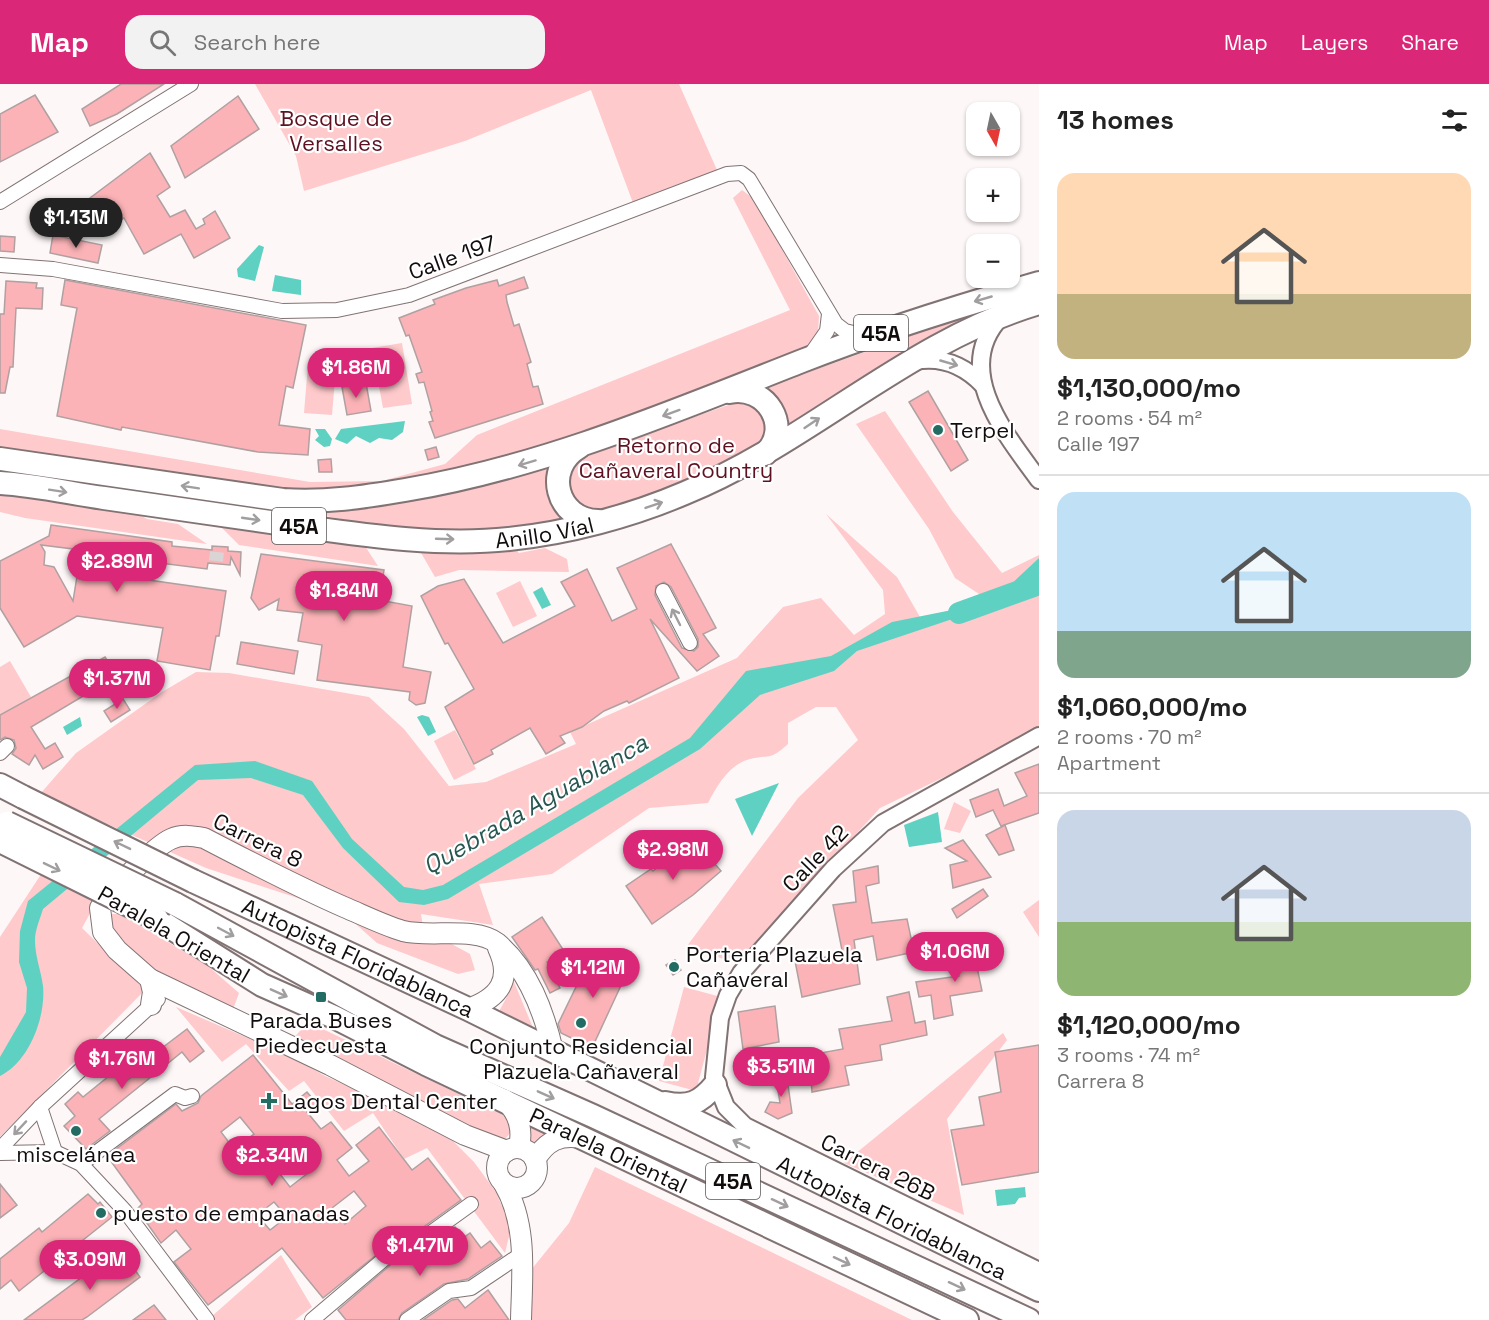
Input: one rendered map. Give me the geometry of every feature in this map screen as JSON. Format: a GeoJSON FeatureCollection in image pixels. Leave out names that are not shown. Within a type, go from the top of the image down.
{"type":"FeatureCollection","features":[{"type":"Feature","properties":{"kind":"highway","name":"45A"},"geometry":{"type":"LineString","coordinates":[[0,459],[267,499],[322,501],[457,480],[514,467],[583,445],[726,393],[802,361],[944,310],[1039,283]]}},
{"type":"Feature","properties":{"kind":"highway","name":"Anillo Víal"},"geometry":{"type":"LineString","coordinates":[[0,483],[335,531],[408,538],[510,539],[598,521],[683,494],[764,456],[908,362],[955,336],[1039,303]]}},
{"type":"Feature","properties":{"kind":"highway"},"geometry":{"type":"LineString","coordinates":[[726,393],[739,390],[751,392],[763,399],[771,408],[776,420],[776,433],[772,446],[764,456]]}},
{"type":"Feature","properties":{"kind":"highway"},"geometry":{"type":"LineString","coordinates":[[583,445],[564,459],[558,475],[557,487],[563,503],[571,512],[581,518],[598,521]]}},
{"type":"Feature","properties":{"kind":"highway","name":"Autopista Floridablanca"},"geometry":{"type":"LineString","coordinates":[[0,784],[192,880],[468,1009],[1039,1290]]}},
{"type":"Feature","properties":{"kind":"highway","name":"Autopista Floridablanca"},"geometry":{"type":"LineString","coordinates":[[2,828],[175,904],[435,1046],[593,1116],[1029,1320]]}},
{"type":"Feature","properties":{"kind":"highway","name":"Paralela Oriental"},"geometry":{"type":"LineString","coordinates":[[2,828],[157,919],[262,986],[967,1320]]}},
{"type":"Feature","properties":{"kind":"highway"},"geometry":{"type":"LineString","coordinates":[[654,1100],[679,1105],[693,1104],[703,1099],[716,1085]]}},
{"type":"Feature","properties":{"kind":"highway"},"geometry":{"type":"LineString","coordinates":[[867,1205],[924,1215]]}},
{"type":"Feature","properties":{"kind":"main road","name":"Carrera 8"},"geometry":{"type":"LineString","coordinates":[[496,943],[481,935],[416,934],[392,927],[300,887],[204,838],[190,835],[171,839],[111,892],[100,908],[103,932],[117,950],[150,979],[340,1070],[465,1135],[513,1150]]}},
{"type":"Feature","properties":{"kind":"main road"},"geometry":{"type":"LineString","coordinates":[[468,1009],[489,1002],[503,984],[505,963],[496,943]]}},
{"type":"Feature","properties":{"kind":"main road"},"geometry":{"type":"LineString","coordinates":[[496,943],[517,966],[534,992],[546,1021],[552,1051]]}},
{"type":"Feature","properties":{"kind":"main road"},"geometry":{"type":"LineString","coordinates":[[150,979],[153,992],[151,1005]]}},
{"type":"Feature","properties":{"kind":"main road"},"geometry":{"type":"LineString","coordinates":[[505,1100],[513,1107],[521,1127],[513,1150],[498,1160],[502,1181],[521,1187],[532,1180]]}},
{"type":"Feature","properties":{"kind":"main road","name":"Carrera 8"},"geometry":{"type":"LineString","coordinates":[[465,1135],[502,1181],[520,1229]]}},
{"type":"Feature","properties":{"kind":"main road"},"geometry":{"type":"LineString","coordinates":[[535,1160],[549,1142],[560,1137],[582,1138]]}},
{"type":"Feature","properties":{"kind":"main road"},"geometry":{"type":"LineString","coordinates":[[513,1150],[527,1151],[535,1160],[536,1173],[523,1202],[520,1229],[523,1253],[521,1320]]}},
{"type":"Feature","properties":{"kind":"street"},"geometry":{"type":"LineString","coordinates":[[0,202],[191,84]]}},
{"type":"Feature","properties":{"kind":"street","name":"Calle 197"},"geometry":{"type":"LineString","coordinates":[[0,265],[53,269],[282,310],[337,310],[409,295],[727,174],[741,173],[749,179],[829,314],[845,331],[869,337]]}},
{"type":"Feature","properties":{"kind":"street"},"geometry":{"type":"LineString","coordinates":[[802,361],[821,343],[829,314]]}},
{"type":"Feature","properties":{"kind":"street"},"geometry":{"type":"LineString","coordinates":[[1001,316],[986,336],[981,348],[980,373],[1004,432],[1039,480]]}},
{"type":"Feature","properties":{"kind":"street"},"geometry":{"type":"LineString","coordinates":[[908,362],[925,359],[954,363],[983,385]]}},
{"type":"Feature","properties":{"kind":"street"},"geometry":{"type":"LineString","coordinates":[[663,591],[690,643]]}},
{"type":"Feature","properties":{"kind":"street","name":"Calle 42"},"geometry":{"type":"LineString","coordinates":[[716,1085],[714,1066],[720,1018],[728,995],[741,973],[832,868],[883,823],[1039,736]]}},
{"type":"Feature","properties":{"kind":"street"},"geometry":{"type":"LineString","coordinates":[[0,1151],[40,1107],[168,989]]}},
{"type":"Feature","properties":{"kind":"street","name":"Carrera 26B"},"geometry":{"type":"LineString","coordinates":[[716,1085],[731,1115],[745,1126],[1039,1271]]}},
{"type":"Feature","properties":{"kind":"street"},"geometry":{"type":"LineString","coordinates":[[81,1164],[175,1094],[185,1098],[192,1096]]}},
{"type":"Feature","properties":{"kind":"street"},"geometry":{"type":"LineString","coordinates":[[40,1107],[55,1152]]}},
{"type":"Feature","properties":{"kind":"street"},"geometry":{"type":"LineString","coordinates":[[0,1151],[55,1152],[81,1164],[124,1211],[207,1320]]}},
{"type":"Feature","properties":{"kind":"street"},"geometry":{"type":"LineString","coordinates":[[316,1319],[390,1254],[401,1247],[414,1245],[471,1204]]}},
{"type":"Feature","properties":{"kind":"street"},"geometry":{"type":"LineString","coordinates":[[406,1320],[449,1291],[471,1288],[523,1253]]}},
{"type":"Feature","properties":{"kind":"green space","name":"Bosque de Versalles"},"geometry":{"type":"Polygon","coordinates":[[[255,84],[679,84],[717,170],[633,203],[591,90],[465,141],[304,191],[296,156],[255,84]]]}},
{"type":"Feature","properties":{"kind":"green space"},"geometry":{"type":"Polygon","coordinates":[[[742,190],[754,199],[819,316],[818,333],[805,349],[530,457],[315,495],[0,451],[0,429],[310,482],[382,481],[445,464],[477,435],[790,310],[733,198],[742,190]]]}},
{"type":"Feature","properties":{"kind":"green space"},"geometry":{"type":"Polygon","coordinates":[[[1031,295],[787,435],[783,409],[760,387],[963,317],[1031,295]]]}},
{"type":"Feature","properties":{"kind":"green space"},"geometry":{"type":"Polygon","coordinates":[[[402,343],[412,404],[383,408],[372,348],[402,343]]]}},
{"type":"Feature","properties":{"kind":"green space"},"geometry":{"type":"Polygon","coordinates":[[[308,364],[336,367],[332,415],[304,413],[308,364]]]}},
{"type":"Feature","properties":{"kind":"green space","name":"Retorno de Cañaveral Country"},"geometry":{"type":"Polygon","coordinates":[[[751,400],[765,419],[766,437],[733,467],[598,514],[572,502],[570,483],[574,470],[583,460],[599,450],[740,401],[751,400]]]}},
{"type":"Feature","properties":{"kind":"green space"},"geometry":{"type":"Polygon","coordinates":[[[885,411],[953,512],[1002,573],[1039,555],[1039,728],[1029,736],[880,808],[737,964],[687,946],[798,798],[858,740],[836,707],[816,707],[788,723],[788,744],[773,755],[750,759],[736,766],[720,783],[708,803],[649,808],[552,874],[479,884],[493,925],[421,914],[425,939],[448,942],[470,954],[475,970],[458,974],[377,943],[349,918],[322,906],[206,868],[40,794],[76,753],[162,692],[196,672],[229,673],[369,697],[404,729],[449,786],[486,782],[576,744],[570,732],[737,658],[783,607],[821,598],[854,635],[885,614],[883,590],[826,514],[897,577],[920,617],[991,602],[955,578],[929,529],[856,424],[885,411]]]}},
{"type":"Feature","properties":{"kind":"green space"},"geometry":{"type":"Polygon","coordinates":[[[554,464],[552,495],[556,508],[565,523],[476,533],[362,523],[305,512],[516,478],[554,464]]]}},
{"type":"Feature","properties":{"kind":"green space"},"geometry":{"type":"Polygon","coordinates":[[[0,488],[126,506],[147,519],[178,524],[207,544],[25,518],[0,512],[0,488]]]}},
{"type":"Feature","properties":{"kind":"green space"},"geometry":{"type":"Polygon","coordinates":[[[213,519],[361,540],[378,566],[239,545],[213,519]]]}},
{"type":"Feature","properties":{"kind":"green space"},"geometry":{"type":"Polygon","coordinates":[[[417,546],[513,546],[519,553],[545,548],[567,559],[569,572],[459,570],[435,577],[417,546]]]}},
{"type":"Feature","properties":{"kind":"green space"},"geometry":{"type":"Polygon","coordinates":[[[520,581],[537,616],[513,627],[496,593],[520,581]]]}},
{"type":"Feature","properties":{"kind":"green space"},"geometry":{"type":"Polygon","coordinates":[[[10,661],[31,697],[0,716],[0,667],[10,661]]]}},
{"type":"Feature","properties":{"kind":"green space"},"geometry":{"type":"Polygon","coordinates":[[[455,730],[476,769],[454,780],[434,741],[455,730]]]}},
{"type":"Feature","properties":{"kind":"green space"},"geometry":{"type":"Polygon","coordinates":[[[954,802],[971,811],[960,833],[944,829],[954,802]]]}},
{"type":"Feature","properties":{"kind":"green space"},"geometry":{"type":"Polygon","coordinates":[[[53,856],[107,882],[82,928],[145,990],[0,1137],[0,937],[53,856]]]}},
{"type":"Feature","properties":{"kind":"green space"},"geometry":{"type":"Polygon","coordinates":[[[1039,900],[1039,937],[1023,912],[1039,900]]]}},
{"type":"Feature","properties":{"kind":"green space"},"geometry":{"type":"Polygon","coordinates":[[[106,914],[121,914],[208,966],[239,993],[232,1012],[137,963],[112,935],[106,914]]]}},
{"type":"Feature","properties":{"kind":"green space"},"geometry":{"type":"Polygon","coordinates":[[[512,977],[536,1035],[497,1015],[509,993],[512,977]]]}},
{"type":"Feature","properties":{"kind":"green space"},"geometry":{"type":"Polygon","coordinates":[[[684,987],[721,997],[696,1091],[659,1081],[684,987]]]}},
{"type":"Feature","properties":{"kind":"green space"},"geometry":{"type":"Polygon","coordinates":[[[176,1007],[292,1057],[325,1076],[397,1108],[453,1141],[474,1162],[496,1192],[511,1228],[505,1253],[427,1148],[404,1159],[373,1113],[344,1131],[304,1081],[289,1091],[246,1044],[222,1062],[176,1007]]]}},
{"type":"Feature","properties":{"kind":"green space"},"geometry":{"type":"Polygon","coordinates":[[[308,1022],[507,1117],[512,1131],[505,1139],[497,1141],[290,1042],[308,1022]]]}},
{"type":"Feature","properties":{"kind":"green space"},"geometry":{"type":"Polygon","coordinates":[[[1003,1033],[1007,1040],[947,1119],[964,1215],[844,1163],[1003,1033]]]}},
{"type":"Feature","properties":{"kind":"green space"},"geometry":{"type":"Polygon","coordinates":[[[523,1118],[553,1133],[532,1148],[525,1146],[523,1118]]]}},
{"type":"Feature","properties":{"kind":"green space"},"geometry":{"type":"Polygon","coordinates":[[[595,1167],[912,1320],[520,1320],[531,1270],[569,1223],[595,1167]]]}},
{"type":"Feature","properties":{"kind":"green space"},"geometry":{"type":"Polygon","coordinates":[[[281,1255],[312,1307],[295,1320],[213,1320],[211,1317],[281,1255]]]}},
{"type":"Feature","properties":{"kind":"shaded area"},"geometry":{"type":"Polygon","coordinates":[[[259,245],[264,247],[255,281],[238,277],[237,269],[259,245]]]}},
{"type":"Feature","properties":{"kind":"shaded area"},"geometry":{"type":"Polygon","coordinates":[[[275,275],[301,280],[301,295],[272,291],[275,275]]]}},
{"type":"Feature","properties":{"kind":"shaded area"},"geometry":{"type":"Polygon","coordinates":[[[405,421],[403,432],[392,440],[379,438],[370,443],[356,436],[347,444],[335,439],[341,429],[405,421]]]}},
{"type":"Feature","properties":{"kind":"shaded area"},"geometry":{"type":"Polygon","coordinates":[[[315,429],[325,429],[332,439],[330,446],[324,447],[315,440],[319,436],[315,429]]]}},
{"type":"Feature","properties":{"kind":"shaded area"},"geometry":{"type":"Polygon","coordinates":[[[1039,558],[1039,590],[857,651],[834,671],[760,695],[700,749],[448,899],[424,905],[399,902],[343,848],[303,795],[251,778],[198,780],[43,909],[35,940],[43,986],[42,1011],[34,1037],[27,1050],[10,1069],[0,1076],[0,1057],[26,1012],[27,988],[19,962],[20,931],[28,901],[195,765],[255,761],[312,781],[352,839],[404,887],[423,890],[443,885],[690,738],[746,671],[831,656],[892,622],[992,602],[1039,558]]]}},
{"type":"Feature","properties":{"kind":"shaded area"},"geometry":{"type":"Polygon","coordinates":[[[542,587],[551,605],[542,609],[533,592],[542,587]]]}},
{"type":"Feature","properties":{"kind":"shaded area"},"geometry":{"type":"Polygon","coordinates":[[[422,715],[429,717],[436,732],[428,736],[417,717],[422,715]]]}},
{"type":"Feature","properties":{"kind":"shaded area"},"geometry":{"type":"Polygon","coordinates":[[[80,717],[82,726],[67,735],[63,727],[80,717]]]}},
{"type":"Feature","properties":{"kind":"shaded area"},"geometry":{"type":"Polygon","coordinates":[[[779,783],[752,836],[735,799],[779,783]]]}},
{"type":"Feature","properties":{"kind":"shaded area"},"geometry":{"type":"Polygon","coordinates":[[[938,812],[942,842],[909,847],[904,825],[938,812]]]}},
{"type":"Feature","properties":{"kind":"shaded area"},"geometry":{"type":"Polygon","coordinates":[[[576,952],[580,958],[571,964],[573,967],[567,976],[559,977],[553,966],[576,952]]]}},
{"type":"Feature","properties":{"kind":"shaded area"},"geometry":{"type":"Polygon","coordinates":[[[1025,1187],[1026,1197],[1019,1198],[1015,1204],[997,1206],[995,1190],[1025,1187]]]}},
{"type":"Feature","properties":{"kind":"building"},"geometry":{"type":"Polygon","coordinates":[[[121,84],[164,84],[117,114],[90,126],[82,109],[121,84]]]}},
{"type":"Feature","properties":{"kind":"building"},"geometry":{"type":"Polygon","coordinates":[[[35,95],[58,132],[0,162],[0,114],[35,95]]]}},
{"type":"Feature","properties":{"kind":"building"},"geometry":{"type":"Polygon","coordinates":[[[238,96],[259,129],[185,178],[171,146],[238,96]]]}},
{"type":"Feature","properties":{"kind":"building"},"geometry":{"type":"Polygon","coordinates":[[[150,153],[170,187],[157,196],[170,217],[185,210],[196,229],[205,224],[203,219],[215,211],[230,238],[194,258],[181,234],[144,254],[124,218],[97,236],[82,204],[150,153]]]}},
{"type":"Feature","properties":{"kind":"building"},"geometry":{"type":"Polygon","coordinates":[[[53,235],[102,245],[98,263],[50,253],[53,235]]]}},
{"type":"Feature","properties":{"kind":"building"},"geometry":{"type":"Polygon","coordinates":[[[0,236],[15,237],[14,252],[0,251],[0,236]]]}},
{"type":"Feature","properties":{"kind":"building"},"geometry":{"type":"Polygon","coordinates":[[[524,277],[528,288],[506,295],[507,302],[514,326],[519,324],[531,362],[527,364],[533,387],[538,386],[543,404],[435,438],[429,422],[433,421],[430,412],[432,411],[424,382],[419,383],[416,374],[422,372],[409,335],[406,336],[399,318],[435,304],[433,300],[466,288],[497,280],[499,286],[524,277]]]}},
{"type":"Feature","properties":{"kind":"building"},"geometry":{"type":"Polygon","coordinates":[[[65,280],[306,325],[293,388],[286,386],[279,425],[310,429],[308,455],[258,452],[122,427],[121,430],[57,416],[77,308],[61,305],[65,280]]]}},
{"type":"Feature","properties":{"kind":"building"},"geometry":{"type":"Polygon","coordinates":[[[6,281],[37,283],[36,288],[43,288],[42,309],[16,308],[13,367],[10,367],[5,393],[0,393],[0,314],[4,314],[6,281]]]}},
{"type":"Feature","properties":{"kind":"building"},"geometry":{"type":"Polygon","coordinates":[[[366,383],[371,411],[347,415],[342,387],[366,383]]]}},
{"type":"Feature","properties":{"kind":"building","name":"Terpel"},"geometry":{"type":"Polygon","coordinates":[[[928,391],[968,460],[951,471],[909,402],[928,391]]]}},
{"type":"Feature","properties":{"kind":"building"},"geometry":{"type":"Polygon","coordinates":[[[436,447],[439,457],[428,460],[425,450],[436,447]]]}},
{"type":"Feature","properties":{"kind":"building"},"geometry":{"type":"Polygon","coordinates":[[[331,459],[332,472],[319,472],[318,460],[331,459]]]}},
{"type":"Feature","properties":{"kind":"building"},"geometry":{"type":"Polygon","coordinates":[[[51,525],[172,542],[172,546],[212,550],[212,546],[228,547],[228,551],[241,552],[240,575],[231,557],[230,565],[208,563],[207,569],[73,552],[73,549],[41,545],[45,552],[44,565],[54,567],[73,601],[78,570],[226,591],[219,636],[216,636],[210,670],[157,661],[163,628],[77,616],[24,647],[0,608],[0,561],[49,536],[51,525]]]}},
{"type":"Feature","properties":{"kind":"building"},"geometry":{"type":"Polygon","coordinates":[[[671,544],[716,628],[703,634],[719,656],[697,671],[650,619],[679,678],[629,703],[627,701],[604,711],[582,727],[560,736],[565,743],[546,754],[530,728],[491,750],[493,754],[474,764],[445,707],[474,689],[448,643],[445,644],[421,596],[438,586],[464,579],[503,643],[575,606],[561,582],[587,569],[612,621],[637,609],[617,568],[671,544]],[[664,582],[656,586],[655,595],[682,648],[694,651],[698,647],[698,639],[671,587],[664,582]]]}},
{"type":"Feature","properties":{"kind":"building"},"geometry":{"type":"Polygon","coordinates":[[[261,554],[384,570],[379,600],[412,606],[403,667],[431,672],[425,703],[416,705],[409,700],[410,692],[317,680],[322,645],[298,641],[303,613],[277,610],[279,599],[259,610],[251,598],[261,554]]]}},
{"type":"Feature","properties":{"kind":"building"},"geometry":{"type":"Polygon","coordinates":[[[241,642],[298,651],[294,674],[237,664],[241,642]]]}},
{"type":"Feature","properties":{"kind":"building"},"geometry":{"type":"Polygon","coordinates":[[[105,657],[117,676],[31,727],[45,749],[55,743],[63,757],[43,769],[35,755],[29,765],[12,754],[16,748],[14,740],[5,737],[0,740],[0,715],[105,657]]]}},
{"type":"Feature","properties":{"kind":"building"},"geometry":{"type":"Polygon","coordinates":[[[123,699],[130,710],[111,722],[104,711],[123,699]]]}},
{"type":"Feature","properties":{"kind":"building"},"geometry":{"type":"Polygon","coordinates":[[[1039,764],[1039,813],[1001,826],[993,810],[976,817],[970,800],[998,789],[1004,806],[1027,796],[1015,773],[1039,764]]]}},
{"type":"Feature","properties":{"kind":"building"},"geometry":{"type":"Polygon","coordinates":[[[1005,825],[1014,850],[999,855],[986,835],[1005,825]]]}},
{"type":"Feature","properties":{"kind":"building"},"geometry":{"type":"Polygon","coordinates":[[[692,838],[721,871],[693,895],[652,924],[626,886],[651,869],[653,871],[692,838]]]}},
{"type":"Feature","properties":{"kind":"building"},"geometry":{"type":"Polygon","coordinates":[[[963,840],[991,877],[953,888],[950,865],[967,861],[945,848],[963,840]]]}},
{"type":"Feature","properties":{"kind":"building"},"geometry":{"type":"Polygon","coordinates":[[[878,866],[879,883],[866,886],[872,923],[907,919],[914,952],[877,960],[873,936],[854,940],[860,984],[802,997],[795,961],[843,955],[833,905],[856,902],[853,871],[878,866]]]}},
{"type":"Feature","properties":{"kind":"building"},"geometry":{"type":"Polygon","coordinates":[[[983,889],[988,896],[957,918],[952,909],[983,889]]]}},
{"type":"Feature","properties":{"kind":"building"},"geometry":{"type":"Polygon","coordinates":[[[542,917],[564,951],[547,962],[560,988],[550,993],[538,969],[535,970],[512,937],[542,917]]]}},
{"type":"Feature","properties":{"kind":"building"},"geometry":{"type":"Polygon","coordinates":[[[594,950],[630,966],[592,1048],[561,1033],[558,1024],[594,950]]]}},
{"type":"Feature","properties":{"kind":"building"},"geometry":{"type":"Polygon","coordinates":[[[992,950],[993,964],[977,967],[982,991],[950,996],[953,1015],[934,1019],[931,995],[919,997],[916,982],[959,976],[956,956],[992,950]]]}},
{"type":"Feature","properties":{"kind":"building","name":"Porteria Plazuela Cañaveral"},"geometry":{"type":"Polygon","coordinates":[[[675,960],[681,970],[673,975],[666,965],[675,960]]]}},
{"type":"Feature","properties":{"kind":"building"},"geometry":{"type":"Polygon","coordinates":[[[909,992],[915,1023],[925,1021],[927,1035],[880,1045],[882,1060],[845,1066],[849,1085],[812,1092],[809,1055],[843,1049],[839,1029],[892,1021],[887,997],[909,992]]]}},
{"type":"Feature","properties":{"kind":"building"},"geometry":{"type":"Polygon","coordinates":[[[775,1006],[779,1042],[743,1049],[738,1012],[775,1006]]]}},
{"type":"Feature","properties":{"kind":"building"},"geometry":{"type":"Polygon","coordinates":[[[187,1029],[204,1051],[190,1062],[182,1052],[99,1119],[110,1131],[86,1149],[64,1126],[75,1116],[65,1104],[78,1092],[83,1097],[114,1072],[124,1083],[140,1070],[131,1059],[139,1052],[146,1060],[187,1029]]]}},
{"type":"Feature","properties":{"kind":"building"},"geometry":{"type":"Polygon","coordinates":[[[1039,1045],[1039,1172],[962,1185],[951,1130],[984,1125],[979,1097],[1001,1092],[995,1052],[1039,1045]]]}},
{"type":"Feature","properties":{"kind":"building"},"geometry":{"type":"Polygon","coordinates":[[[253,1055],[292,1104],[307,1092],[317,1104],[307,1112],[321,1129],[331,1122],[352,1148],[337,1160],[349,1176],[369,1161],[356,1145],[379,1127],[412,1170],[428,1158],[461,1200],[411,1236],[407,1230],[323,1298],[282,1248],[208,1305],[174,1262],[191,1249],[176,1230],[161,1243],[137,1209],[142,1204],[107,1156],[176,1104],[182,1111],[198,1103],[201,1096],[253,1055]],[[240,1117],[221,1132],[234,1149],[254,1134],[240,1117]],[[294,1156],[276,1169],[290,1187],[308,1173],[294,1156]],[[354,1191],[332,1208],[345,1224],[366,1206],[354,1191]],[[274,1202],[257,1215],[270,1230],[287,1217],[274,1202]]]}},
{"type":"Feature","properties":{"kind":"building"},"geometry":{"type":"Polygon","coordinates":[[[786,1071],[792,1113],[778,1119],[765,1112],[770,1102],[780,1103],[775,1072],[786,1071]]]}},
{"type":"Feature","properties":{"kind":"building"},"geometry":{"type":"Polygon","coordinates":[[[0,1184],[17,1205],[0,1218],[0,1184]]]}},
{"type":"Feature","properties":{"kind":"building"},"geometry":{"type":"Polygon","coordinates":[[[88,1194],[98,1204],[100,1202],[112,1217],[19,1291],[11,1280],[0,1289],[0,1259],[39,1228],[42,1232],[88,1194]]]}},
{"type":"Feature","properties":{"kind":"building"},"geometry":{"type":"Polygon","coordinates":[[[455,1227],[463,1238],[470,1233],[481,1248],[490,1241],[502,1256],[468,1279],[444,1284],[402,1313],[398,1320],[346,1320],[338,1310],[395,1261],[400,1258],[403,1262],[455,1227]]]}},
{"type":"Feature","properties":{"kind":"building"},"geometry":{"type":"Polygon","coordinates":[[[120,1249],[140,1277],[87,1317],[82,1320],[24,1320],[120,1249]]]}},
{"type":"Feature","properties":{"kind":"building"},"geometry":{"type":"Polygon","coordinates":[[[488,1290],[509,1320],[423,1320],[452,1300],[458,1299],[465,1308],[488,1290]]]}},
{"type":"Feature","properties":{"kind":"building"},"geometry":{"type":"Polygon","coordinates":[[[154,1305],[166,1320],[133,1320],[154,1305]]]}},
{"type":"Feature","properties":{"kind":"waterway","name":"Quebrada Aguablanca"},"geometry":{"type":"LineString","coordinates":[[959,613],[1039,584]]}},
{"type":"Feature","properties":{"kind":"tunnel"},"geometry":{"type":"LineString","coordinates":[[216,561],[217,552]]}},
{"type":"Feature","properties":{"kind":"place","name":"Terpel"},"geometry":{"type":"Point","coordinates":[938,430]}},
{"type":"Feature","properties":{"kind":"place","name":"Porteria Plazuela Cañaveral"},"geometry":{"type":"Point","coordinates":[674,967]}},
{"type":"Feature","properties":{"kind":"place","name":"Parada Buses Piedecuesta"},"geometry":{"type":"Point","coordinates":[321,997]}},
{"type":"Feature","properties":{"kind":"place","name":"Conjunto Residencial Plazuela Cañaveral"},"geometry":{"type":"Point","coordinates":[581,1023]}},
{"type":"Feature","properties":{"kind":"place","name":"Lagos Dental Center"},"geometry":{"type":"Point","coordinates":[269,1101]}},
{"type":"Feature","properties":{"kind":"place","name":"miscelánea"},"geometry":{"type":"Point","coordinates":[76,1131]}},
{"type":"Feature","properties":{"kind":"place","name":"puesto de empanadas"},"geometry":{"type":"Point","coordinates":[101,1213]}}]}
